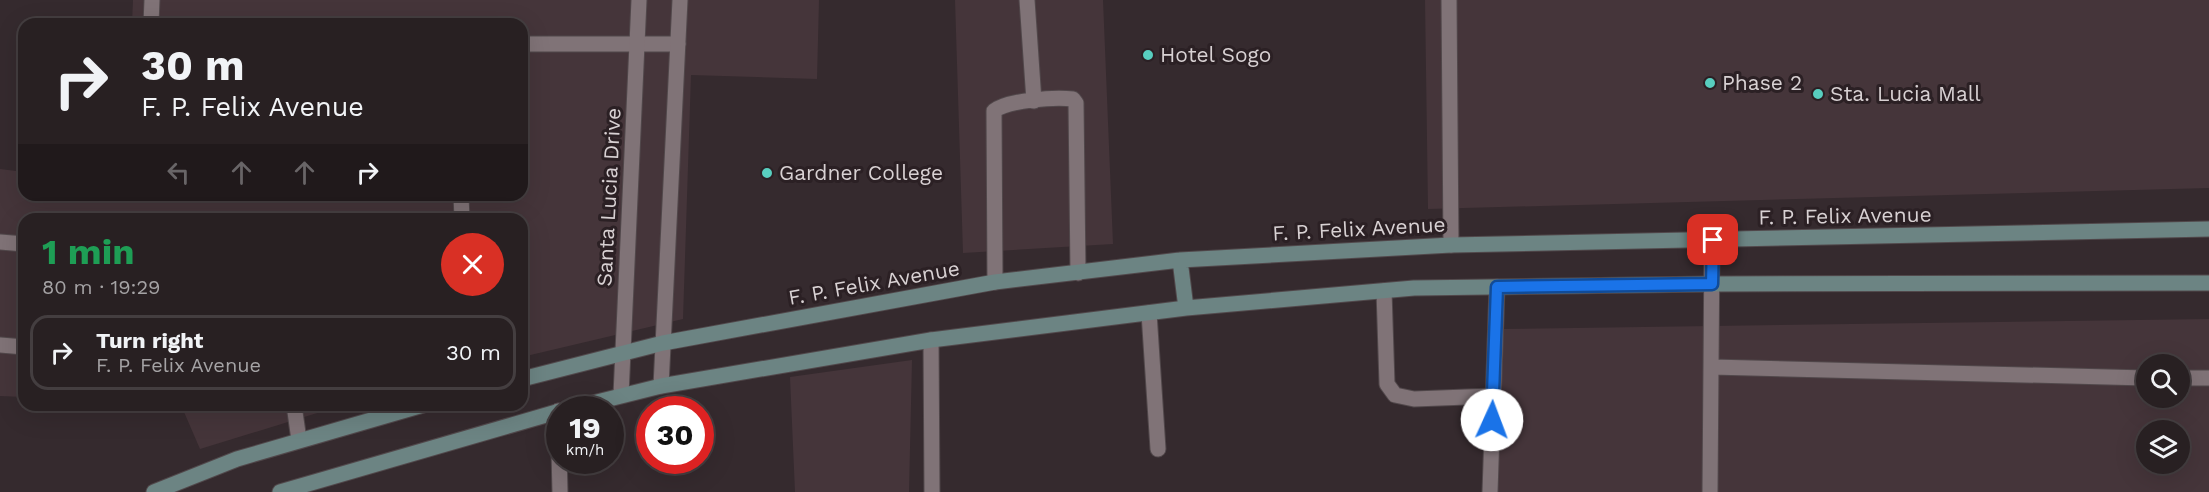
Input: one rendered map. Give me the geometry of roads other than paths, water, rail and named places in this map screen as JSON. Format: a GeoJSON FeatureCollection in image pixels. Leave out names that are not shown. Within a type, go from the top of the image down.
{"type":"FeatureCollection","features":[{"type":"Feature","properties":{"kind":"main road","name":"F. P. Felix Avenue"},"geometry":{"type":"LineString","coordinates":[[528,377],[663,343],[996,282],[1180,260],[1451,245],[2209,229]]}},
{"type":"Feature","properties":{"kind":"main road"},"geometry":{"type":"LineString","coordinates":[[1180,260],[1186,308]]}},
{"type":"Feature","properties":{"kind":"main road"},"geometry":{"type":"LineString","coordinates":[[617,396],[661,386],[931,340],[1186,308],[1384,291],[1712,284],[2209,283]]}},
{"type":"Feature","properties":{"kind":"main road"},"geometry":{"type":"LineString","coordinates":[[154,492],[237,459],[402,411]]}},
{"type":"Feature","properties":{"kind":"main road"},"geometry":{"type":"LineString","coordinates":[[280,492],[546,415]]}},
{"type":"Feature","properties":{"kind":"street"},"geometry":{"type":"LineString","coordinates":[[151,18],[152,0]]}},
{"type":"Feature","properties":{"kind":"street","name":"Santa Lucia Drive"},"geometry":{"type":"LineString","coordinates":[[621,395],[639,0]]}},
{"type":"Feature","properties":{"kind":"street"},"geometry":{"type":"LineString","coordinates":[[661,386],[680,0]]}},
{"type":"Feature","properties":{"kind":"street"},"geometry":{"type":"LineString","coordinates":[[1027,0],[1034,101]]}},
{"type":"Feature","properties":{"kind":"street"},"geometry":{"type":"LineString","coordinates":[[1449,0],[1451,245]]}},
{"type":"Feature","properties":{"kind":"street"},"geometry":{"type":"LineString","coordinates":[[528,44],[678,44]]}},
{"type":"Feature","properties":{"kind":"street"},"geometry":{"type":"LineString","coordinates":[[996,282],[994,111],[1000,106],[1034,101],[1063,98],[1072,99],[1076,103],[1078,273]]}},
{"type":"Feature","properties":{"kind":"street"},"geometry":{"type":"LineString","coordinates":[[1710,492],[1713,240]]}},
{"type":"Feature","properties":{"kind":"street"},"geometry":{"type":"LineString","coordinates":[[0,242],[18,244]]}},
{"type":"Feature","properties":{"kind":"street"},"geometry":{"type":"LineString","coordinates":[[1490,492],[1497,287]]}},
{"type":"Feature","properties":{"kind":"street"},"geometry":{"type":"LineString","coordinates":[[1384,291],[1387,384],[1395,395],[1414,399],[1493,396]]}},
{"type":"Feature","properties":{"kind":"street"},"geometry":{"type":"LineString","coordinates":[[1149,313],[1158,449]]}},
{"type":"Feature","properties":{"kind":"street"},"geometry":{"type":"LineString","coordinates":[[931,340],[932,492]]}},
{"type":"Feature","properties":{"kind":"street"},"geometry":{"type":"LineString","coordinates":[[0,345],[18,346]]}},
{"type":"Feature","properties":{"kind":"street"},"geometry":{"type":"LineString","coordinates":[[1712,368],[2136,378]]}},
{"type":"Feature","properties":{"kind":"street"},"geometry":{"type":"LineString","coordinates":[[2190,378],[2209,378]]}},
{"type":"Feature","properties":{"kind":"street"},"geometry":{"type":"LineString","coordinates":[[295,411],[299,440]]}},
{"type":"Feature","properties":{"kind":"street"},"geometry":{"type":"LineString","coordinates":[[560,474],[560,492]]}},
{"type":"Feature","properties":{"kind":"place","name":"Hotel Sogo"},"geometry":{"type":"Point","coordinates":[1148,55]}},
{"type":"Feature","properties":{"kind":"place","name":"Phase 2"},"geometry":{"type":"Point","coordinates":[1710,83]}},
{"type":"Feature","properties":{"kind":"place","name":"Sta. Lucia Mall"},"geometry":{"type":"Point","coordinates":[1818,94]}},
{"type":"Feature","properties":{"kind":"place","name":"Gardner College"},"geometry":{"type":"Point","coordinates":[767,173]}}]}
